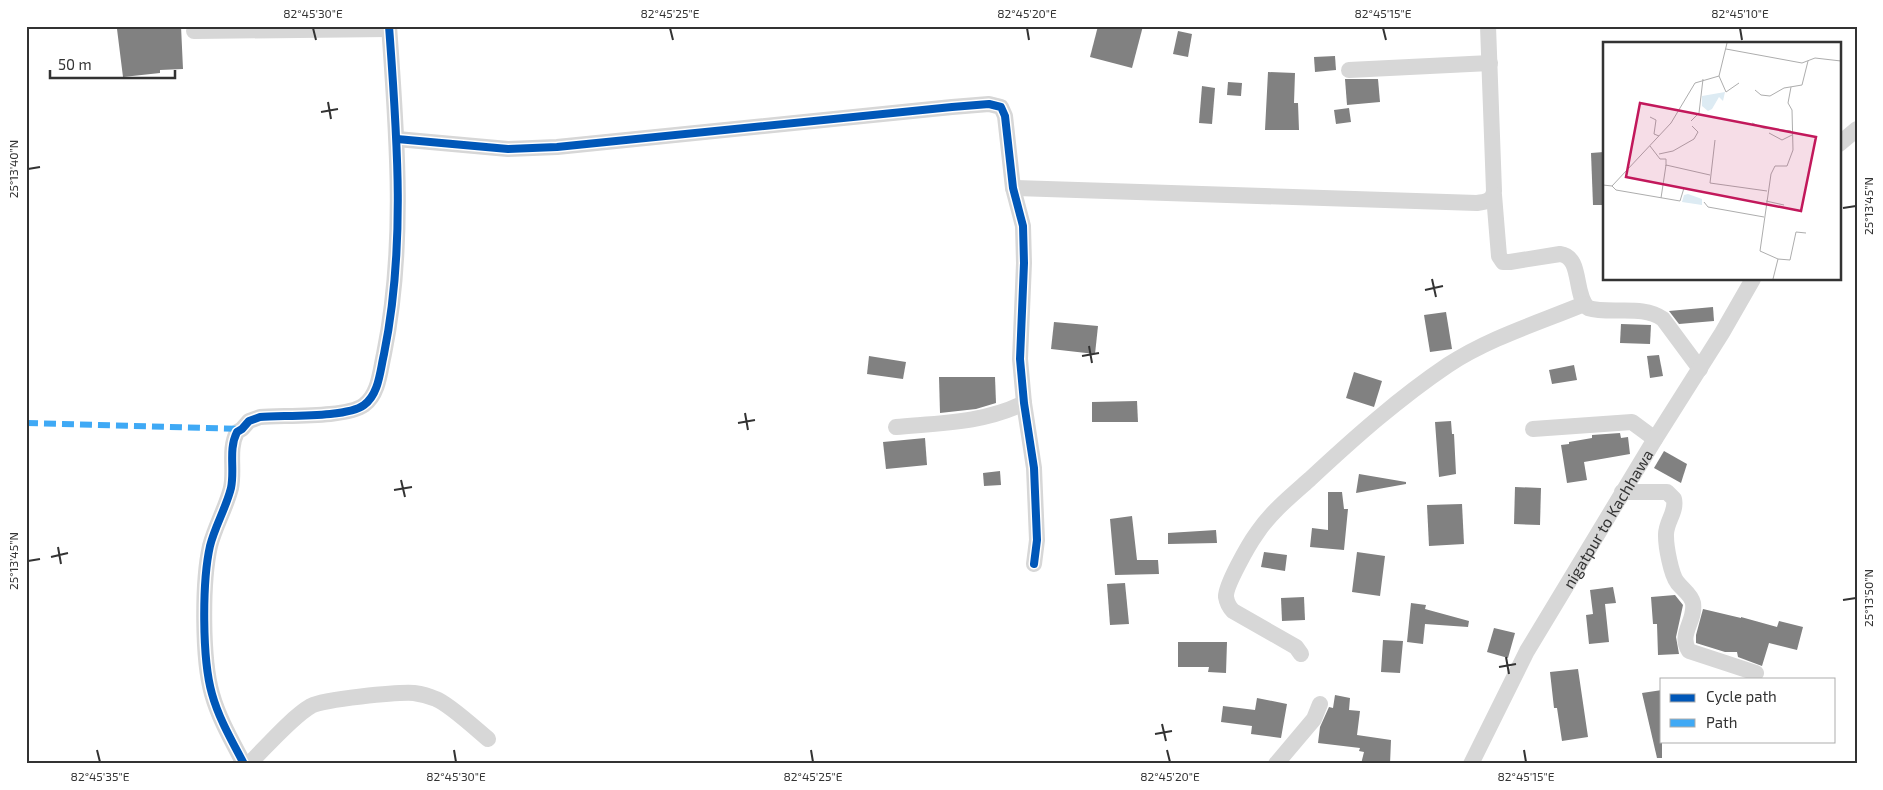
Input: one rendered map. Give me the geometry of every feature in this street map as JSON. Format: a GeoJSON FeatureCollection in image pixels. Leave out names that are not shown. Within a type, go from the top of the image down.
{"type":"FeatureCollection","features":[{"type":"Feature","properties":{"kind":"street"},"geometry":{"type":"LineString","coordinates":[[1488,26],[1494,195],[1501,260],[1510,262],[1560,254],[1570,257],[1584,304],[1592,309],[1645,312],[1657,315],[1663,319],[1700,369]]}},
{"type":"Feature","properties":{"kind":"street"},"geometry":{"type":"LineString","coordinates":[[194,31],[389,28],[397,139],[398,204],[395,273],[390,323],[373,396],[366,404],[350,412],[276,416],[248,421],[233,439],[231,486],[214,530],[210,547],[205,611],[207,670],[220,717],[244,764]]}},
{"type":"Feature","properties":{"kind":"street"},"geometry":{"type":"LineString","coordinates":[[1349,70],[1490,63]]}},
{"type":"Feature","properties":{"kind":"street"},"geometry":{"type":"LineString","coordinates":[[397,139],[501,148],[557,147],[952,107],[995,104],[1001,107],[1004,110],[1013,188],[1023,226],[1020,359],[1036,494],[1037,540],[1034,564]]}},
{"type":"Feature","properties":{"kind":"street"},"geometry":{"type":"LineString","coordinates":[[1840,143],[1857,129]]}},
{"type":"Feature","properties":{"kind":"street"},"geometry":{"type":"LineString","coordinates":[[1013,188],[1477,203],[1487,201],[1494,195]]}},
{"type":"Feature","properties":{"kind":"street","name":"nigatpur to Kachhawa"},"geometry":{"type":"LineString","coordinates":[[1471,764],[1528,651],[1622,492],[1700,369],[1752,280]]}},
{"type":"Feature","properties":{"kind":"street"},"geometry":{"type":"LineString","coordinates":[[1301,654],[1289,642],[1233,611],[1228,604],[1226,596],[1228,586],[1257,532],[1282,505],[1332,459],[1402,398],[1449,364],[1488,343],[1584,304]]}},
{"type":"Feature","properties":{"kind":"street"},"geometry":{"type":"LineString","coordinates":[[896,427],[974,420],[1008,412],[1024,403]]}},
{"type":"Feature","properties":{"kind":"street"},"geometry":{"type":"LineString","coordinates":[[1533,428],[1632,422],[1655,438]]}},
{"type":"Feature","properties":{"kind":"street"},"geometry":{"type":"LineString","coordinates":[[1622,492],[1667,492],[1674,499],[1674,509],[1666,529],[1666,536],[1673,574],[1676,581],[1693,601],[1694,609],[1685,637],[1685,645],[1689,651],[1756,673]]}},
{"type":"Feature","properties":{"kind":"street"},"geometry":{"type":"LineString","coordinates":[[249,764],[300,714],[312,706],[324,702],[347,699],[413,693],[425,695],[438,699],[488,739]]}},
{"type":"Feature","properties":{"kind":"street"},"geometry":{"type":"LineString","coordinates":[[1276,764],[1314,719],[1320,704]]}},
{"type":"Feature","properties":{"kind":"building"},"geometry":{"type":"Polygon","coordinates":[[[154,26],[155,28],[181,26],[183,69],[160,70],[160,73],[123,77],[117,29],[154,26]]]}},
{"type":"Feature","properties":{"kind":"building"},"geometry":{"type":"Polygon","coordinates":[[[1098,26],[1143,26],[1132,68],[1090,57],[1098,26]]]}},
{"type":"Feature","properties":{"kind":"building"},"geometry":{"type":"Polygon","coordinates":[[[1178,31],[1192,34],[1188,57],[1173,54],[1178,31]]]}},
{"type":"Feature","properties":{"kind":"building"},"geometry":{"type":"Polygon","coordinates":[[[1335,56],[1336,70],[1315,72],[1314,57],[1335,56]]]}},
{"type":"Feature","properties":{"kind":"building"},"geometry":{"type":"Polygon","coordinates":[[[1268,72],[1295,73],[1294,103],[1298,103],[1299,130],[1265,130],[1268,72]]]}},
{"type":"Feature","properties":{"kind":"building"},"geometry":{"type":"Polygon","coordinates":[[[1345,79],[1378,79],[1380,102],[1347,105],[1345,79]]]}},
{"type":"Feature","properties":{"kind":"building"},"geometry":{"type":"Polygon","coordinates":[[[1228,82],[1242,83],[1241,96],[1227,95],[1228,82]]]}},
{"type":"Feature","properties":{"kind":"building"},"geometry":{"type":"Polygon","coordinates":[[[1202,86],[1215,88],[1212,124],[1199,123],[1202,86]]]}},
{"type":"Feature","properties":{"kind":"building"},"geometry":{"type":"Polygon","coordinates":[[[1349,108],[1351,122],[1336,124],[1334,110],[1349,108]]]}},
{"type":"Feature","properties":{"kind":"building"},"geometry":{"type":"Polygon","coordinates":[[[1603,152],[1603,205],[1593,205],[1591,153],[1603,152]]]}},
{"type":"Feature","properties":{"kind":"building"},"geometry":{"type":"Polygon","coordinates":[[[1713,307],[1714,321],[1679,324],[1669,311],[1713,307]]]}},
{"type":"Feature","properties":{"kind":"building"},"geometry":{"type":"Polygon","coordinates":[[[1446,312],[1452,349],[1430,352],[1424,315],[1446,312]]]}},
{"type":"Feature","properties":{"kind":"building"},"geometry":{"type":"Polygon","coordinates":[[[1054,322],[1098,326],[1095,354],[1051,349],[1054,322]]]}},
{"type":"Feature","properties":{"kind":"building"},"geometry":{"type":"Polygon","coordinates":[[[1621,324],[1651,325],[1650,344],[1620,343],[1621,324]]]}},
{"type":"Feature","properties":{"kind":"building"},"geometry":{"type":"Polygon","coordinates":[[[1659,355],[1663,376],[1650,378],[1647,356],[1659,355]]]}},
{"type":"Feature","properties":{"kind":"building"},"geometry":{"type":"Polygon","coordinates":[[[869,356],[906,362],[903,379],[867,374],[869,356]]]}},
{"type":"Feature","properties":{"kind":"building"},"geometry":{"type":"Polygon","coordinates":[[[1574,365],[1577,380],[1552,384],[1549,370],[1574,365]]]}},
{"type":"Feature","properties":{"kind":"building"},"geometry":{"type":"Polygon","coordinates":[[[1354,372],[1382,381],[1374,407],[1346,398],[1354,372]]]}},
{"type":"Feature","properties":{"kind":"building"},"geometry":{"type":"Polygon","coordinates":[[[939,377],[995,377],[996,403],[976,409],[940,413],[939,377]]]}},
{"type":"Feature","properties":{"kind":"building"},"geometry":{"type":"Polygon","coordinates":[[[1137,401],[1138,422],[1092,422],[1092,402],[1137,401]]]}},
{"type":"Feature","properties":{"kind":"building"},"geometry":{"type":"Polygon","coordinates":[[[1451,421],[1452,434],[1454,434],[1456,474],[1439,477],[1435,422],[1451,421]]]}},
{"type":"Feature","properties":{"kind":"building"},"geometry":{"type":"Polygon","coordinates":[[[1620,433],[1621,438],[1628,437],[1630,454],[1584,462],[1587,480],[1567,483],[1561,445],[1592,438],[1592,435],[1620,433]]]}},
{"type":"Feature","properties":{"kind":"building"},"geometry":{"type":"Polygon","coordinates":[[[925,438],[927,465],[886,469],[883,442],[925,438]]]}},
{"type":"Feature","properties":{"kind":"building"},"geometry":{"type":"Polygon","coordinates":[[[1664,451],[1687,464],[1681,483],[1654,468],[1664,451]]]}},
{"type":"Feature","properties":{"kind":"building"},"geometry":{"type":"Polygon","coordinates":[[[1000,471],[1001,485],[984,486],[983,473],[1000,471]]]}},
{"type":"Feature","properties":{"kind":"building"},"geometry":{"type":"Polygon","coordinates":[[[1359,474],[1406,482],[1406,484],[1356,493],[1359,474]]]}},
{"type":"Feature","properties":{"kind":"building"},"geometry":{"type":"Polygon","coordinates":[[[1515,487],[1541,488],[1540,525],[1514,524],[1515,487]]]}},
{"type":"Feature","properties":{"kind":"building"},"geometry":{"type":"Polygon","coordinates":[[[1328,492],[1342,492],[1344,509],[1348,509],[1344,550],[1310,547],[1312,528],[1328,530],[1328,492]]]}},
{"type":"Feature","properties":{"kind":"building"},"geometry":{"type":"Polygon","coordinates":[[[1462,504],[1464,544],[1429,546],[1427,505],[1462,504]]]}},
{"type":"Feature","properties":{"kind":"building"},"geometry":{"type":"Polygon","coordinates":[[[1132,516],[1137,560],[1158,560],[1159,574],[1115,575],[1110,519],[1132,516]]]}},
{"type":"Feature","properties":{"kind":"building"},"geometry":{"type":"Polygon","coordinates":[[[1216,530],[1217,543],[1168,544],[1168,533],[1216,530]]]}},
{"type":"Feature","properties":{"kind":"building"},"geometry":{"type":"Polygon","coordinates":[[[1264,552],[1287,555],[1285,571],[1261,567],[1264,552]]]}},
{"type":"Feature","properties":{"kind":"building"},"geometry":{"type":"Polygon","coordinates":[[[1357,552],[1385,556],[1380,596],[1352,592],[1357,552]]]}},
{"type":"Feature","properties":{"kind":"building"},"geometry":{"type":"Polygon","coordinates":[[[1125,583],[1129,624],[1110,625],[1107,584],[1125,583]]]}},
{"type":"Feature","properties":{"kind":"building"},"geometry":{"type":"Polygon","coordinates":[[[1613,587],[1616,603],[1605,604],[1609,642],[1589,644],[1586,615],[1593,614],[1590,590],[1613,587]]]}},
{"type":"Feature","properties":{"kind":"building"},"geometry":{"type":"Polygon","coordinates":[[[1675,595],[1683,605],[1676,637],[1679,654],[1658,655],[1657,624],[1653,624],[1651,597],[1675,595]]]}},
{"type":"Feature","properties":{"kind":"building"},"geometry":{"type":"Polygon","coordinates":[[[1304,597],[1305,620],[1282,621],[1281,598],[1304,597]]]}},
{"type":"Feature","properties":{"kind":"building"},"geometry":{"type":"Polygon","coordinates":[[[1411,603],[1426,605],[1425,609],[1469,621],[1468,627],[1425,624],[1423,644],[1407,642],[1411,603]]]}},
{"type":"Feature","properties":{"kind":"building"},"geometry":{"type":"Polygon","coordinates":[[[1703,609],[1777,627],[1779,621],[1803,627],[1797,650],[1769,643],[1762,666],[1738,657],[1737,652],[1725,652],[1696,643],[1696,635],[1703,609]]]}},
{"type":"Feature","properties":{"kind":"building"},"geometry":{"type":"Polygon","coordinates":[[[1494,628],[1515,633],[1508,658],[1487,652],[1494,628]]]}},
{"type":"Feature","properties":{"kind":"building"},"geometry":{"type":"Polygon","coordinates":[[[1383,640],[1403,641],[1400,673],[1381,672],[1383,640]]]}},
{"type":"Feature","properties":{"kind":"building"},"geometry":{"type":"Polygon","coordinates":[[[1178,642],[1227,642],[1226,673],[1208,672],[1209,667],[1178,667],[1178,642]]]}},
{"type":"Feature","properties":{"kind":"building"},"geometry":{"type":"Polygon","coordinates":[[[1578,669],[1588,737],[1562,741],[1557,708],[1554,708],[1550,672],[1578,669]]]}},
{"type":"Feature","properties":{"kind":"building"},"geometry":{"type":"Polygon","coordinates":[[[1660,690],[1660,742],[1662,742],[1662,758],[1657,758],[1642,693],[1660,690]]]}},
{"type":"Feature","properties":{"kind":"building"},"geometry":{"type":"Polygon","coordinates":[[[1335,695],[1350,698],[1349,710],[1360,711],[1357,735],[1391,740],[1390,764],[1361,764],[1364,752],[1359,751],[1360,748],[1318,743],[1320,727],[1329,707],[1333,708],[1335,695]]]}},
{"type":"Feature","properties":{"kind":"building"},"geometry":{"type":"Polygon","coordinates":[[[1257,698],[1287,704],[1281,738],[1251,734],[1252,726],[1221,722],[1223,706],[1255,710],[1257,698]]]}},
{"type":"Feature","properties":{"kind":"marked path"},"geometry":{"type":"LineString","coordinates":[[26,423],[242,429]]}},
{"type":"Feature","properties":{"kind":"cycle path"},"geometry":{"type":"LineString","coordinates":[[244,764],[218,712],[209,679],[204,620],[207,561],[210,546],[231,488],[232,453],[237,432],[249,421],[260,417],[330,414],[356,409],[364,405],[376,389],[391,313],[397,231],[397,149],[389,26]]}},
{"type":"Feature","properties":{"kind":"cycle path"},"geometry":{"type":"LineString","coordinates":[[397,139],[508,149],[557,147],[952,107],[989,104],[1001,107],[1005,116],[1013,188],[1023,226],[1024,263],[1020,359],[1024,403],[1034,468],[1037,540],[1034,564]]}}]}
